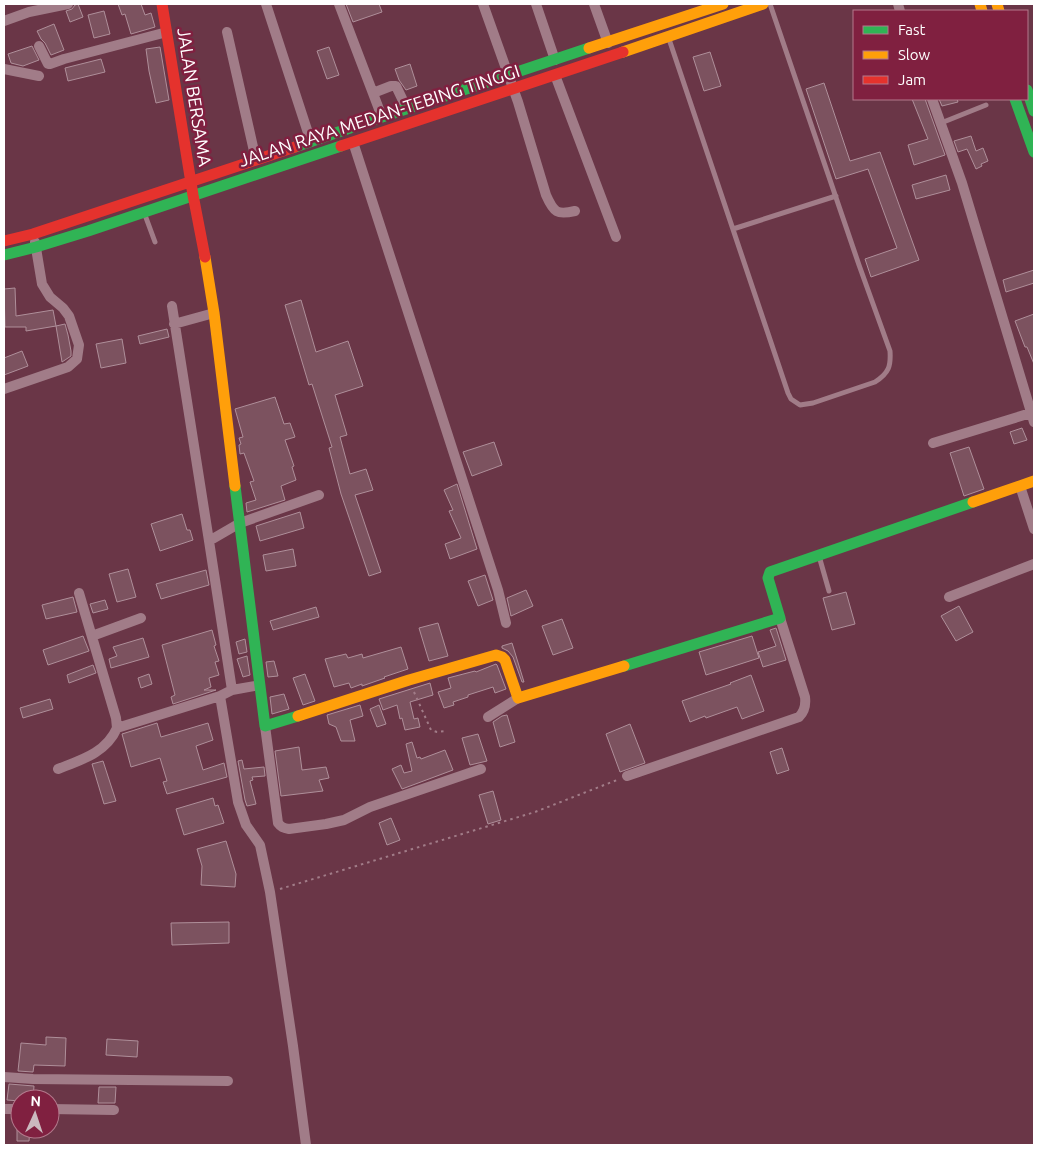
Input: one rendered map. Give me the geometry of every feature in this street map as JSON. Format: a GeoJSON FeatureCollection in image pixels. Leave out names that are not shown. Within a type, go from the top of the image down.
{"type":"FeatureCollection","features":[{"type":"Feature","properties":{"kind":"main road","name":"JALAN BERSAMA"},"geometry":{"type":"LineString","coordinates":[[162,4],[214,313],[265,726]]}},
{"type":"Feature","properties":{"kind":"main road","name":"JALAN RAYA MEDAN-TEBING TINGGI"},"geometry":{"type":"LineString","coordinates":[[4,241],[33,234],[191,182],[723,4]]}},
{"type":"Feature","properties":{"kind":"main road","name":"JALAN RAYA MEDAN-TEBING TINGGI"},"geometry":{"type":"LineString","coordinates":[[4,255],[36,247],[193,196],[764,4]]}},
{"type":"Feature","properties":{"kind":"main road"},"geometry":{"type":"LineString","coordinates":[[649,29],[654,41]]}},
{"type":"Feature","properties":{"kind":"main road"},"geometry":{"type":"LineString","coordinates":[[1028,93],[1034,112]]}},
{"type":"Feature","properties":{"kind":"main road"},"geometry":{"type":"LineString","coordinates":[[1015,100],[1034,152]]}},
{"type":"Feature","properties":{"kind":"main road"},"geometry":{"type":"LineString","coordinates":[[324,138],[329,150]]}},
{"type":"Feature","properties":{"kind":"main road"},"geometry":{"type":"LineString","coordinates":[[265,726],[409,680],[496,655],[505,660],[518,698],[780,618],[768,578],[770,572],[1034,481]]}},
{"type":"Feature","properties":{"kind":"street"},"geometry":{"type":"LineString","coordinates":[[4,21],[29,12],[68,4]]}},
{"type":"Feature","properties":{"kind":"street"},"geometry":{"type":"LineString","coordinates":[[266,4],[311,142]]}},
{"type":"Feature","properties":{"kind":"street"},"geometry":{"type":"LineString","coordinates":[[339,4],[382,117]]}},
{"type":"Feature","properties":{"kind":"street"},"geometry":{"type":"LineString","coordinates":[[483,4],[513,88],[546,195],[551,206],[557,212],[575,211]]}},
{"type":"Feature","properties":{"kind":"street"},"geometry":{"type":"LineString","coordinates":[[536,4],[555,60]]}},
{"type":"Feature","properties":{"kind":"street"},"geometry":{"type":"LineString","coordinates":[[594,4],[608,43]]}},
{"type":"Feature","properties":{"kind":"street"},"geometry":{"type":"LineString","coordinates":[[39,46],[48,64],[50,64],[167,32]]}},
{"type":"Feature","properties":{"kind":"street"},"geometry":{"type":"LineString","coordinates":[[227,32],[256,160]]}},
{"type":"Feature","properties":{"kind":"street"},"geometry":{"type":"LineString","coordinates":[[4,69],[39,76]]}},
{"type":"Feature","properties":{"kind":"street"},"geometry":{"type":"LineString","coordinates":[[555,75],[616,237]]}},
{"type":"Feature","properties":{"kind":"street"},"geometry":{"type":"LineString","coordinates":[[373,92],[396,86],[407,109]]}},
{"type":"Feature","properties":{"kind":"street"},"geometry":{"type":"LineString","coordinates":[[932,100],[962,183],[1033,416],[933,443]]}},
{"type":"Feature","properties":{"kind":"street"},"geometry":{"type":"LineString","coordinates":[[353,142],[498,590],[506,623]]}},
{"type":"Feature","properties":{"kind":"street"},"geometry":{"type":"LineString","coordinates":[[4,389],[68,367],[77,359],[79,345],[69,316],[50,297],[42,284],[33,234]]}},
{"type":"Feature","properties":{"kind":"street"},"geometry":{"type":"LineString","coordinates":[[172,306],[232,690]]}},
{"type":"Feature","properties":{"kind":"street"},"geometry":{"type":"LineString","coordinates":[[174,324],[214,313]]}},
{"type":"Feature","properties":{"kind":"street"},"geometry":{"type":"LineString","coordinates":[[1020,486],[1034,529]]}},
{"type":"Feature","properties":{"kind":"street"},"geometry":{"type":"LineString","coordinates":[[209,540],[240,523],[319,495]]}},
{"type":"Feature","properties":{"kind":"street"},"geometry":{"type":"LineString","coordinates":[[949,597],[1034,564]]}},
{"type":"Feature","properties":{"kind":"street"},"geometry":{"type":"LineString","coordinates":[[58,769],[86,759],[95,753],[110,741],[117,728],[116,718],[79,592]]}},
{"type":"Feature","properties":{"kind":"street"},"geometry":{"type":"LineString","coordinates":[[92,636],[141,618]]}},
{"type":"Feature","properties":{"kind":"street"},"geometry":{"type":"LineString","coordinates":[[627,776],[799,717],[802,714],[806,707],[805,697],[780,618]]}},
{"type":"Feature","properties":{"kind":"street"},"geometry":{"type":"LineString","coordinates":[[117,728],[220,696],[232,690],[260,685]]}},
{"type":"Feature","properties":{"kind":"street"},"geometry":{"type":"LineString","coordinates":[[220,696],[238,802],[246,824],[260,845],[270,892],[306,1145]]}},
{"type":"Feature","properties":{"kind":"street"},"geometry":{"type":"LineString","coordinates":[[488,717],[518,698]]}},
{"type":"Feature","properties":{"kind":"street"},"geometry":{"type":"LineString","coordinates":[[265,726],[278,822],[280,826],[288,829],[344,820],[370,807],[481,769]]}},
{"type":"Feature","properties":{"kind":"street"},"geometry":{"type":"LineString","coordinates":[[4,1078],[228,1081]]}},
{"type":"Feature","properties":{"kind":"street"},"geometry":{"type":"LineString","coordinates":[[60,1109],[114,1110]]}},
{"type":"Feature","properties":{"kind":"lane"},"geometry":{"type":"LineString","coordinates":[[668,37],[788,393],[800,405],[813,403],[882,378],[887,372],[890,363],[890,351],[859,266],[770,4]]}},
{"type":"Feature","properties":{"kind":"lane"},"geometry":{"type":"LineString","coordinates":[[940,123],[986,105]]}},
{"type":"Feature","properties":{"kind":"lane"},"geometry":{"type":"LineString","coordinates":[[733,228],[836,196]]}},
{"type":"Feature","properties":{"kind":"lane"},"geometry":{"type":"LineString","coordinates":[[144,212],[155,242]]}},
{"type":"Feature","properties":{"kind":"lane"},"geometry":{"type":"LineString","coordinates":[[819,556],[829,591]]}},
{"type":"Feature","properties":{"kind":"path"},"geometry":{"type":"LineString","coordinates":[[409,680],[431,730],[437,732],[446,731]]}},
{"type":"Feature","properties":{"kind":"path"},"geometry":{"type":"LineString","coordinates":[[270,892],[535,812],[627,776]]}},
{"type":"Feature","properties":{"kind":"building"},"geometry":{"type":"Polygon","coordinates":[[[78,4],[83,17],[70,22],[66,11],[78,4]]]}},
{"type":"Feature","properties":{"kind":"building"},"geometry":{"type":"Polygon","coordinates":[[[118,4],[141,4],[145,15],[151,13],[155,27],[131,34],[125,14],[122,15],[118,4]]]}},
{"type":"Feature","properties":{"kind":"building"},"geometry":{"type":"Polygon","coordinates":[[[346,4],[379,4],[382,12],[353,22],[346,4]]]}},
{"type":"Feature","properties":{"kind":"building"},"geometry":{"type":"Polygon","coordinates":[[[104,11],[110,34],[94,38],[88,15],[104,11]]]}},
{"type":"Feature","properties":{"kind":"building"},"geometry":{"type":"Polygon","coordinates":[[[54,24],[64,50],[51,55],[37,31],[54,24]]]}},
{"type":"Feature","properties":{"kind":"building"},"geometry":{"type":"Polygon","coordinates":[[[32,46],[39,60],[23,66],[11,63],[8,54],[32,46]]]}},
{"type":"Feature","properties":{"kind":"building"},"geometry":{"type":"Polygon","coordinates":[[[160,47],[169,100],[156,103],[146,49],[160,47]]]}},
{"type":"Feature","properties":{"kind":"building"},"geometry":{"type":"Polygon","coordinates":[[[329,47],[339,75],[327,79],[317,51],[329,47]]]}},
{"type":"Feature","properties":{"kind":"building"},"geometry":{"type":"Polygon","coordinates":[[[710,52],[721,86],[704,91],[693,57],[710,52]]]}},
{"type":"Feature","properties":{"kind":"building"},"geometry":{"type":"Polygon","coordinates":[[[101,59],[105,72],[68,81],[65,68],[101,59]]]}},
{"type":"Feature","properties":{"kind":"building"},"geometry":{"type":"Polygon","coordinates":[[[410,64],[417,86],[406,90],[399,80],[395,69],[410,64]]]}},
{"type":"Feature","properties":{"kind":"building"},"geometry":{"type":"Polygon","coordinates":[[[824,83],[850,161],[880,152],[919,260],[871,277],[865,259],[897,248],[868,169],[836,179],[806,89],[824,83]]]}},
{"type":"Feature","properties":{"kind":"building"},"geometry":{"type":"Polygon","coordinates":[[[912,100],[925,100],[945,155],[914,165],[908,145],[928,139],[912,100]]]}},
{"type":"Feature","properties":{"kind":"building"},"geometry":{"type":"Polygon","coordinates":[[[939,100],[957,100],[958,102],[942,106],[939,100]]]}},
{"type":"Feature","properties":{"kind":"building"},"geometry":{"type":"Polygon","coordinates":[[[971,136],[976,151],[983,148],[988,161],[976,169],[967,149],[958,152],[954,141],[971,136]]]}},
{"type":"Feature","properties":{"kind":"building"},"geometry":{"type":"Polygon","coordinates":[[[946,175],[950,190],[916,199],[912,185],[946,175]]]}},
{"type":"Feature","properties":{"kind":"building"},"geometry":{"type":"Polygon","coordinates":[[[1034,270],[1034,283],[1006,292],[1003,280],[1034,270]]]}},
{"type":"Feature","properties":{"kind":"building"},"geometry":{"type":"Polygon","coordinates":[[[15,288],[16,316],[53,310],[56,326],[26,331],[26,327],[5,327],[4,289],[15,288]]]}},
{"type":"Feature","properties":{"kind":"building"},"geometry":{"type":"Polygon","coordinates":[[[301,300],[316,352],[348,341],[363,386],[335,395],[347,435],[340,437],[350,474],[366,469],[373,490],[355,495],[381,572],[369,576],[341,494],[329,448],[332,447],[312,384],[309,385],[285,305],[301,300]]]}},
{"type":"Feature","properties":{"kind":"building"},"geometry":{"type":"Polygon","coordinates":[[[1034,314],[1034,364],[1015,321],[1034,314]]]}},
{"type":"Feature","properties":{"kind":"building"},"geometry":{"type":"Polygon","coordinates":[[[65,324],[71,356],[62,362],[56,326],[65,324]]]}},
{"type":"Feature","properties":{"kind":"building"},"geometry":{"type":"Polygon","coordinates":[[[167,329],[169,337],[140,344],[138,336],[167,329]]]}},
{"type":"Feature","properties":{"kind":"building"},"geometry":{"type":"Polygon","coordinates":[[[122,339],[126,363],[101,368],[96,344],[122,339]]]}},
{"type":"Feature","properties":{"kind":"building"},"geometry":{"type":"Polygon","coordinates":[[[22,351],[28,366],[4,375],[4,358],[22,351]]]}},
{"type":"Feature","properties":{"kind":"building"},"geometry":{"type":"Polygon","coordinates":[[[275,397],[284,424],[290,423],[295,437],[285,440],[294,466],[292,467],[296,480],[281,486],[285,500],[247,512],[246,503],[256,500],[250,482],[254,481],[244,453],[240,454],[239,445],[241,444],[239,438],[243,437],[235,409],[275,397]]]}},
{"type":"Feature","properties":{"kind":"building"},"geometry":{"type":"Polygon","coordinates":[[[1022,428],[1027,440],[1014,444],[1010,432],[1022,428]]]}},
{"type":"Feature","properties":{"kind":"building"},"geometry":{"type":"Polygon","coordinates":[[[494,442],[502,465],[472,476],[463,452],[494,442]]]}},
{"type":"Feature","properties":{"kind":"building"},"geometry":{"type":"Polygon","coordinates":[[[969,447],[984,489],[964,496],[950,453],[969,447]]]}},
{"type":"Feature","properties":{"kind":"building"},"geometry":{"type":"Polygon","coordinates":[[[457,484],[477,549],[450,559],[445,544],[461,538],[449,511],[453,510],[444,490],[457,484]]]}},
{"type":"Feature","properties":{"kind":"building"},"geometry":{"type":"Polygon","coordinates":[[[300,512],[304,528],[260,541],[256,526],[300,512]]]}},
{"type":"Feature","properties":{"kind":"building"},"geometry":{"type":"Polygon","coordinates":[[[182,514],[187,530],[190,530],[193,540],[160,551],[151,524],[182,514]]]}},
{"type":"Feature","properties":{"kind":"building"},"geometry":{"type":"Polygon","coordinates":[[[293,549],[296,566],[266,571],[263,555],[293,549]]]}},
{"type":"Feature","properties":{"kind":"building"},"geometry":{"type":"Polygon","coordinates":[[[128,569],[136,597],[117,602],[109,574],[128,569]]]}},
{"type":"Feature","properties":{"kind":"building"},"geometry":{"type":"Polygon","coordinates":[[[206,570],[209,585],[161,599],[156,584],[206,570]]]}},
{"type":"Feature","properties":{"kind":"building"},"geometry":{"type":"Polygon","coordinates":[[[485,575],[493,600],[478,606],[468,581],[485,575]]]}},
{"type":"Feature","properties":{"kind":"building"},"geometry":{"type":"Polygon","coordinates":[[[526,590],[533,606],[511,616],[507,598],[526,590]]]}},
{"type":"Feature","properties":{"kind":"building"},"geometry":{"type":"Polygon","coordinates":[[[846,592],[855,624],[832,630],[823,598],[846,592]]]}},
{"type":"Feature","properties":{"kind":"building"},"geometry":{"type":"Polygon","coordinates":[[[73,597],[77,612],[46,619],[42,605],[73,597]]]}},
{"type":"Feature","properties":{"kind":"building"},"geometry":{"type":"Polygon","coordinates":[[[105,600],[108,609],[93,613],[90,604],[105,600]]]}},
{"type":"Feature","properties":{"kind":"building"},"geometry":{"type":"Polygon","coordinates":[[[959,606],[973,632],[956,641],[941,616],[959,606]]]}},
{"type":"Feature","properties":{"kind":"building"},"geometry":{"type":"Polygon","coordinates":[[[316,607],[319,617],[273,630],[270,621],[316,607]]]}},
{"type":"Feature","properties":{"kind":"building"},"geometry":{"type":"Polygon","coordinates":[[[562,619],[573,648],[553,655],[542,626],[562,619]]]}},
{"type":"Feature","properties":{"kind":"building"},"geometry":{"type":"Polygon","coordinates":[[[438,623],[448,656],[429,661],[419,628],[438,623]]]}},
{"type":"Feature","properties":{"kind":"building"},"geometry":{"type":"Polygon","coordinates":[[[776,628],[786,660],[763,667],[758,652],[776,646],[770,630],[776,628]]]}},
{"type":"Feature","properties":{"kind":"building"},"geometry":{"type":"Polygon","coordinates":[[[212,630],[216,645],[214,646],[219,661],[215,662],[219,675],[209,678],[211,687],[204,690],[216,690],[173,704],[171,697],[175,695],[162,645],[212,630]]]}},
{"type":"Feature","properties":{"kind":"building"},"geometry":{"type":"Polygon","coordinates":[[[83,636],[89,651],[48,665],[43,650],[83,636]]]}},
{"type":"Feature","properties":{"kind":"building"},"geometry":{"type":"Polygon","coordinates":[[[752,636],[759,658],[706,675],[699,652],[752,636]]]}},
{"type":"Feature","properties":{"kind":"building"},"geometry":{"type":"Polygon","coordinates":[[[143,638],[149,657],[111,668],[109,659],[117,656],[113,647],[143,638]]]}},
{"type":"Feature","properties":{"kind":"building"},"geometry":{"type":"Polygon","coordinates":[[[245,639],[247,652],[239,654],[236,642],[245,639]]]}},
{"type":"Feature","properties":{"kind":"building"},"geometry":{"type":"Polygon","coordinates":[[[512,643],[524,682],[522,682],[513,657],[502,648],[502,646],[512,643]]]}},
{"type":"Feature","properties":{"kind":"building"},"geometry":{"type":"Polygon","coordinates":[[[401,647],[408,669],[362,686],[362,684],[351,688],[349,683],[334,687],[325,659],[346,654],[348,658],[362,654],[363,658],[401,647]]]}},
{"type":"Feature","properties":{"kind":"building"},"geometry":{"type":"Polygon","coordinates":[[[247,656],[250,675],[243,677],[237,659],[247,656]]]}},
{"type":"Feature","properties":{"kind":"building"},"geometry":{"type":"Polygon","coordinates":[[[274,661],[278,676],[268,677],[266,662],[274,661]]]}},
{"type":"Feature","properties":{"kind":"building"},"geometry":{"type":"Polygon","coordinates":[[[496,664],[506,689],[495,693],[493,687],[468,695],[468,697],[453,702],[454,705],[444,708],[438,692],[451,688],[448,678],[476,672],[496,664]]]}},
{"type":"Feature","properties":{"kind":"building"},"geometry":{"type":"Polygon","coordinates":[[[93,665],[96,673],[69,683],[67,675],[93,665]]]}},
{"type":"Feature","properties":{"kind":"building"},"geometry":{"type":"Polygon","coordinates":[[[149,674],[152,684],[141,688],[138,678],[149,674]]]}},
{"type":"Feature","properties":{"kind":"building"},"geometry":{"type":"Polygon","coordinates":[[[305,674],[315,701],[303,705],[293,678],[305,674]]]}},
{"type":"Feature","properties":{"kind":"building"},"geometry":{"type":"Polygon","coordinates":[[[751,675],[764,711],[742,719],[737,707],[690,722],[682,701],[751,675]]]}},
{"type":"Feature","properties":{"kind":"building"},"geometry":{"type":"Polygon","coordinates":[[[430,683],[433,695],[410,702],[414,719],[418,718],[420,727],[405,730],[397,705],[383,710],[379,699],[430,683]]]}},
{"type":"Feature","properties":{"kind":"building"},"geometry":{"type":"Polygon","coordinates":[[[284,694],[289,709],[272,714],[270,697],[284,694]]]}},
{"type":"Feature","properties":{"kind":"building"},"geometry":{"type":"Polygon","coordinates":[[[50,699],[53,709],[23,718],[20,708],[50,699]]]}},
{"type":"Feature","properties":{"kind":"building"},"geometry":{"type":"Polygon","coordinates":[[[360,705],[363,716],[350,720],[355,741],[341,741],[336,727],[329,724],[327,715],[360,705]]]}},
{"type":"Feature","properties":{"kind":"building"},"geometry":{"type":"Polygon","coordinates":[[[379,705],[386,724],[377,727],[370,709],[379,705]]]}},
{"type":"Feature","properties":{"kind":"building"},"geometry":{"type":"Polygon","coordinates":[[[507,715],[515,742],[500,747],[493,722],[507,715]]]}},
{"type":"Feature","properties":{"kind":"building"},"geometry":{"type":"Polygon","coordinates":[[[157,723],[161,737],[208,723],[213,740],[196,746],[203,770],[224,763],[227,777],[167,794],[163,782],[167,781],[160,758],[131,767],[122,734],[157,723]]]}},
{"type":"Feature","properties":{"kind":"building"},"geometry":{"type":"Polygon","coordinates":[[[630,724],[645,763],[620,772],[606,734],[630,724]]]}},
{"type":"Feature","properties":{"kind":"building"},"geometry":{"type":"Polygon","coordinates":[[[478,734],[487,761],[470,765],[462,738],[478,734]]]}},
{"type":"Feature","properties":{"kind":"building"},"geometry":{"type":"Polygon","coordinates":[[[412,742],[417,758],[420,757],[421,759],[445,750],[453,770],[402,789],[392,769],[401,765],[404,773],[412,771],[406,744],[412,742]]]}},
{"type":"Feature","properties":{"kind":"building"},"geometry":{"type":"Polygon","coordinates":[[[299,747],[302,770],[326,767],[329,778],[319,780],[323,791],[281,796],[275,751],[299,747]]]}},
{"type":"Feature","properties":{"kind":"building"},"geometry":{"type":"Polygon","coordinates":[[[782,748],[789,770],[777,774],[770,752],[782,748]]]}},
{"type":"Feature","properties":{"kind":"building"},"geometry":{"type":"Polygon","coordinates":[[[242,760],[244,769],[264,767],[265,776],[252,777],[253,780],[250,781],[256,804],[247,806],[238,761],[242,760]]]}},
{"type":"Feature","properties":{"kind":"building"},"geometry":{"type":"Polygon","coordinates":[[[103,761],[116,801],[104,804],[92,764],[103,761]]]}},
{"type":"Feature","properties":{"kind":"building"},"geometry":{"type":"Polygon","coordinates":[[[493,791],[501,820],[488,824],[479,795],[493,791]]]}},
{"type":"Feature","properties":{"kind":"building"},"geometry":{"type":"Polygon","coordinates":[[[213,798],[215,806],[218,805],[224,823],[184,835],[176,809],[213,798]]]}},
{"type":"Feature","properties":{"kind":"building"},"geometry":{"type":"Polygon","coordinates":[[[391,818],[400,840],[387,845],[379,823],[391,818]]]}},
{"type":"Feature","properties":{"kind":"building"},"geometry":{"type":"Polygon","coordinates":[[[226,841],[236,874],[235,887],[201,885],[202,866],[197,849],[226,841]]]}},
{"type":"Feature","properties":{"kind":"building"},"geometry":{"type":"Polygon","coordinates":[[[229,922],[229,943],[172,945],[171,923],[229,922]]]}},
{"type":"Feature","properties":{"kind":"building"},"geometry":{"type":"Polygon","coordinates":[[[46,1037],[66,1038],[65,1066],[34,1065],[33,1072],[18,1071],[21,1043],[46,1045],[46,1037]]]}},
{"type":"Feature","properties":{"kind":"building"},"geometry":{"type":"Polygon","coordinates":[[[107,1039],[138,1041],[137,1057],[106,1055],[107,1039]]]}},
{"type":"Feature","properties":{"kind":"building"},"geometry":{"type":"Polygon","coordinates":[[[9,1084],[34,1086],[34,1089],[10,1089],[10,1100],[7,1100],[9,1084]]]}},
{"type":"Feature","properties":{"kind":"building"},"geometry":{"type":"Polygon","coordinates":[[[99,1087],[116,1087],[115,1103],[98,1103],[99,1087]]]}},
{"type":"Feature","properties":{"kind":"building"},"geometry":{"type":"Polygon","coordinates":[[[17,1139],[29,1139],[29,1141],[17,1141],[17,1139]]]}},
{"type":"Feature","properties":{"kind":"traffic: fast"},"geometry":{"type":"LineString","coordinates":[[295,147],[589,48]]}},
{"type":"Feature","properties":{"kind":"traffic: fast"},"geometry":{"type":"LineString","coordinates":[[1028,93],[1034,111]]}},
{"type":"Feature","properties":{"kind":"traffic: fast"},"geometry":{"type":"LineString","coordinates":[[1015,100],[1034,152]]}},
{"type":"Feature","properties":{"kind":"traffic: fast"},"geometry":{"type":"LineString","coordinates":[[4,255],[88,231],[341,146]]}},
{"type":"Feature","properties":{"kind":"traffic: fast"},"geometry":{"type":"LineString","coordinates":[[235,486],[265,726],[298,716]]}},
{"type":"Feature","properties":{"kind":"traffic: fast"},"geometry":{"type":"LineString","coordinates":[[624,666],[780,618],[768,578],[770,572],[973,502]]}},
{"type":"Feature","properties":{"kind":"traffic: slow"},"geometry":{"type":"LineString","coordinates":[[589,48],[723,4]]}},
{"type":"Feature","properties":{"kind":"traffic: slow"},"geometry":{"type":"LineString","coordinates":[[623,52],[763,4]]}},
{"type":"Feature","properties":{"kind":"traffic: slow"},"geometry":{"type":"LineString","coordinates":[[980,4],[982,10]]}},
{"type":"Feature","properties":{"kind":"traffic: slow"},"geometry":{"type":"LineString","coordinates":[[997,4],[999,10]]}},
{"type":"Feature","properties":{"kind":"traffic: slow"},"geometry":{"type":"LineString","coordinates":[[205,257],[214,313],[235,486]]}},
{"type":"Feature","properties":{"kind":"traffic: slow"},"geometry":{"type":"LineString","coordinates":[[973,502],[1034,481]]}},
{"type":"Feature","properties":{"kind":"traffic: slow"},"geometry":{"type":"LineString","coordinates":[[298,716],[409,680],[496,655],[505,660],[518,698],[624,666]]}},
{"type":"Feature","properties":{"kind":"traffic: jam"},"geometry":{"type":"LineString","coordinates":[[162,4],[205,257]]}},
{"type":"Feature","properties":{"kind":"traffic: jam"},"geometry":{"type":"LineString","coordinates":[[341,146],[623,52]]}},
{"type":"Feature","properties":{"kind":"traffic: jam"},"geometry":{"type":"LineString","coordinates":[[4,241],[33,234],[295,147]]}}]}
